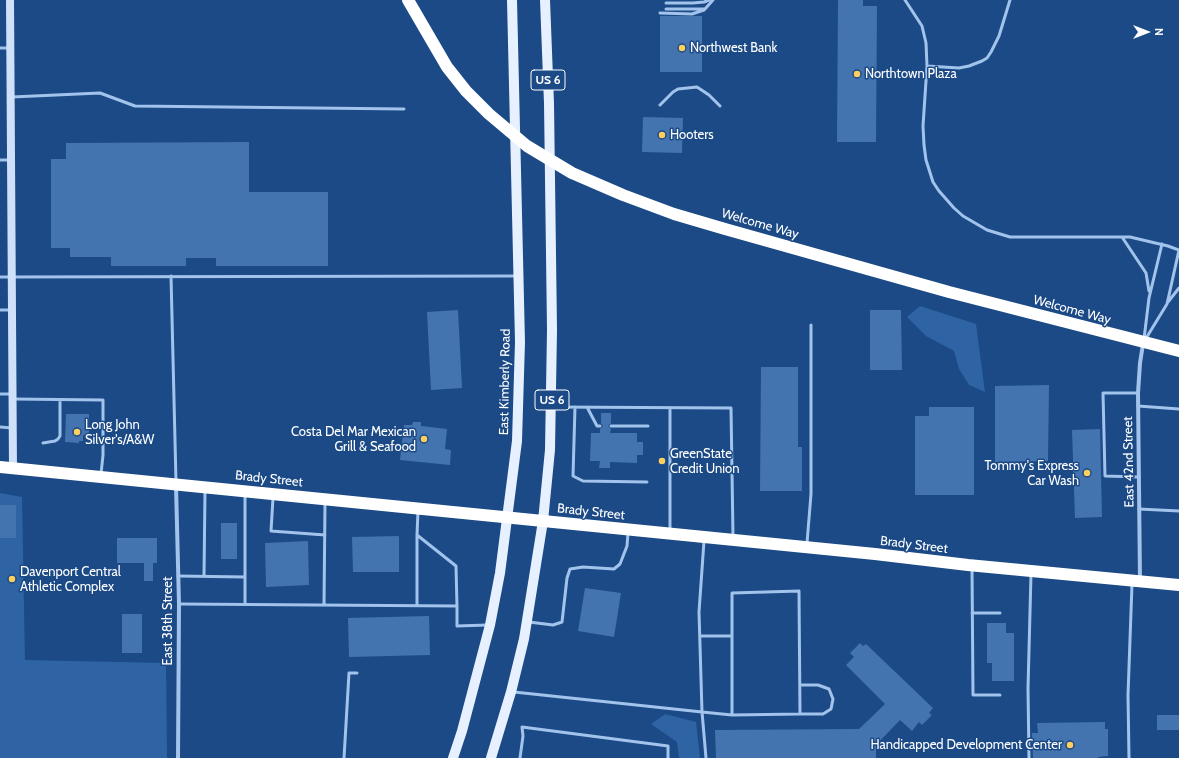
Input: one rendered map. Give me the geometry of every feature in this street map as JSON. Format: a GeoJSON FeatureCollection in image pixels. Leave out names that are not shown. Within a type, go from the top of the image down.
{"type":"FeatureCollection","features":[{"type":"Feature","properties":{"kind":"highway","name":"Welcome Way"},"geometry":{"type":"LineString","coordinates":[[408,0],[447,67],[466,91],[489,114],[527,146],[572,173],[623,195],[696,220],[949,292],[1179,351]]}},
{"type":"Feature","properties":{"kind":"highway","name":"Brady Street"},"geometry":{"type":"LineString","coordinates":[[0,467],[807,547],[972,566],[1179,585]]}},
{"type":"Feature","properties":{"kind":"main road","name":"East Kimberly Road"},"geometry":{"type":"LineString","coordinates":[[453,758],[462,731],[490,625],[500,573],[517,441],[520,342],[512,0]]}},
{"type":"Feature","properties":{"kind":"main road","name":"US 6"},"geometry":{"type":"LineString","coordinates":[[491,758],[512,692],[527,622],[547,486],[552,407],[552,330],[549,103],[544,0]]}},
{"type":"Feature","properties":{"kind":"street"},"geometry":{"type":"LineString","coordinates":[[10,0],[13,468]]}},
{"type":"Feature","properties":{"kind":"street","name":"East 42nd Street"},"geometry":{"type":"LineString","coordinates":[[1136,581],[1139,509],[1138,393],[1140,363],[1144,343]]}},
{"type":"Feature","properties":{"kind":"street","name":"East 38th Street"},"geometry":{"type":"LineString","coordinates":[[176,484],[179,604],[178,758]]}},
{"type":"Feature","properties":{"kind":"lane"},"geometry":{"type":"LineString","coordinates":[[666,3],[693,3],[709,0]]}},
{"type":"Feature","properties":{"kind":"lane"},"geometry":{"type":"LineString","coordinates":[[660,13],[692,14],[705,9],[712,3],[713,0]]}},
{"type":"Feature","properties":{"kind":"lane"},"geometry":{"type":"LineString","coordinates":[[905,0],[922,26],[926,43],[927,66],[923,126],[924,145],[926,160],[933,182],[939,191],[963,216],[987,230],[1010,237],[1130,237],[1162,244],[1179,250],[1167,304]]}},
{"type":"Feature","properties":{"kind":"lane"},"geometry":{"type":"LineString","coordinates":[[927,66],[959,68],[969,66],[986,58],[991,52],[999,36],[1010,0]]}},
{"type":"Feature","properties":{"kind":"lane"},"geometry":{"type":"LineString","coordinates":[[666,9],[705,9]]}},
{"type":"Feature","properties":{"kind":"lane"},"geometry":{"type":"LineString","coordinates":[[0,48],[10,48]]}},
{"type":"Feature","properties":{"kind":"lane"},"geometry":{"type":"LineString","coordinates":[[660,105],[678,89],[697,87],[720,106]]}},
{"type":"Feature","properties":{"kind":"lane"},"geometry":{"type":"LineString","coordinates":[[10,97],[100,93],[135,106],[404,109]]}},
{"type":"Feature","properties":{"kind":"lane"},"geometry":{"type":"LineString","coordinates":[[0,160],[11,160]]}},
{"type":"Feature","properties":{"kind":"lane"},"geometry":{"type":"LineString","coordinates":[[1122,237],[1146,272],[1149,286],[1144,343]]}},
{"type":"Feature","properties":{"kind":"lane"},"geometry":{"type":"LineString","coordinates":[[1149,298],[1162,244]]}},
{"type":"Feature","properties":{"kind":"lane"},"geometry":{"type":"LineString","coordinates":[[0,276],[519,276]]}},
{"type":"Feature","properties":{"kind":"lane"},"geometry":{"type":"LineString","coordinates":[[171,276],[176,484]]}},
{"type":"Feature","properties":{"kind":"lane"},"geometry":{"type":"LineString","coordinates":[[1144,343],[1167,304],[1179,288]]}},
{"type":"Feature","properties":{"kind":"lane"},"geometry":{"type":"LineString","coordinates":[[0,310],[12,310]]}},
{"type":"Feature","properties":{"kind":"lane"},"geometry":{"type":"LineString","coordinates":[[807,547],[811,494],[811,325]]}},
{"type":"Feature","properties":{"kind":"lane"},"geometry":{"type":"LineString","coordinates":[[1138,393],[1103,393],[1105,476],[1139,477]]}},
{"type":"Feature","properties":{"kind":"lane"},"geometry":{"type":"LineString","coordinates":[[0,394],[13,397],[60,400],[103,400],[103,455],[101,477]]}},
{"type":"Feature","properties":{"kind":"lane"},"geometry":{"type":"LineString","coordinates":[[43,443],[55,441],[60,436],[60,400]]}},
{"type":"Feature","properties":{"kind":"lane"},"geometry":{"type":"LineString","coordinates":[[1138,406],[1179,409]]}},
{"type":"Feature","properties":{"kind":"lane"},"geometry":{"type":"LineString","coordinates":[[552,407],[731,408],[733,540]]}},
{"type":"Feature","properties":{"kind":"lane"},"geometry":{"type":"LineString","coordinates":[[575,407],[573,476],[583,481],[647,482]]}},
{"type":"Feature","properties":{"kind":"lane"},"geometry":{"type":"LineString","coordinates":[[587,407],[597,426],[600,426]]}},
{"type":"Feature","properties":{"kind":"lane"},"geometry":{"type":"LineString","coordinates":[[670,408],[670,534]]}},
{"type":"Feature","properties":{"kind":"lane"},"geometry":{"type":"LineString","coordinates":[[611,426],[648,426]]}},
{"type":"Feature","properties":{"kind":"lane"},"geometry":{"type":"LineString","coordinates":[[0,427],[13,428]]}},
{"type":"Feature","properties":{"kind":"lane"},"geometry":{"type":"LineString","coordinates":[[204,576],[205,487]]}},
{"type":"Feature","properties":{"kind":"lane"},"geometry":{"type":"LineString","coordinates":[[245,491],[245,604]]}},
{"type":"Feature","properties":{"kind":"lane"},"geometry":{"type":"LineString","coordinates":[[273,494],[271,531],[325,535]]}},
{"type":"Feature","properties":{"kind":"lane"},"geometry":{"type":"LineString","coordinates":[[324,605],[325,499]]}},
{"type":"Feature","properties":{"kind":"lane"},"geometry":{"type":"LineString","coordinates":[[417,605],[418,508]]}},
{"type":"Feature","properties":{"kind":"lane"},"geometry":{"type":"LineString","coordinates":[[1139,509],[1179,511]]}},
{"type":"Feature","properties":{"kind":"lane"},"geometry":{"type":"LineString","coordinates":[[527,622],[553,625],[562,622],[567,578],[570,569],[583,567],[614,569],[620,564],[627,546],[628,529]]}},
{"type":"Feature","properties":{"kind":"lane"},"geometry":{"type":"LineString","coordinates":[[417,535],[456,566],[457,626],[490,625]]}},
{"type":"Feature","properties":{"kind":"lane"},"geometry":{"type":"LineString","coordinates":[[704,537],[699,612],[702,712],[706,758]]}},
{"type":"Feature","properties":{"kind":"lane"},"geometry":{"type":"LineString","coordinates":[[972,566],[973,695],[1000,695]]}},
{"type":"Feature","properties":{"kind":"lane"},"geometry":{"type":"LineString","coordinates":[[1029,758],[1028,688],[1031,571]]}},
{"type":"Feature","properties":{"kind":"lane"},"geometry":{"type":"LineString","coordinates":[[178,576],[245,576]]}},
{"type":"Feature","properties":{"kind":"lane"},"geometry":{"type":"LineString","coordinates":[[1128,758],[1128,695],[1136,581]]}},
{"type":"Feature","properties":{"kind":"lane"},"geometry":{"type":"LineString","coordinates":[[732,715],[732,593],[799,591],[800,714]]}},
{"type":"Feature","properties":{"kind":"lane"},"geometry":{"type":"LineString","coordinates":[[179,604],[456,606]]}},
{"type":"Feature","properties":{"kind":"lane"},"geometry":{"type":"LineString","coordinates":[[972,613],[1000,613]]}},
{"type":"Feature","properties":{"kind":"lane"},"geometry":{"type":"LineString","coordinates":[[700,636],[732,636]]}},
{"type":"Feature","properties":{"kind":"lane"},"geometry":{"type":"LineString","coordinates":[[344,758],[349,673],[357,673]]}},
{"type":"Feature","properties":{"kind":"lane"},"geometry":{"type":"LineString","coordinates":[[512,692],[732,715],[823,714],[831,709],[833,699],[829,689],[818,685],[800,685]]}},
{"type":"Feature","properties":{"kind":"lane"},"geometry":{"type":"LineString","coordinates":[[520,758],[523,736],[522,727],[668,746],[668,758]]}},
{"type":"Feature","properties":{"kind":"shaded area"},"geometry":{"type":"Polygon","coordinates":[[[920,306],[976,324],[985,392],[969,385],[959,369],[954,351],[926,336],[907,317],[920,306]]]}},
{"type":"Feature","properties":{"kind":"shaded area","name":"Davenport Central Athletic Complex"},"geometry":{"type":"Polygon","coordinates":[[[0,493],[22,497],[25,660],[166,663],[167,758],[0,758],[0,493]]]}},
{"type":"Feature","properties":{"kind":"shaded area"},"geometry":{"type":"Polygon","coordinates":[[[665,714],[696,722],[700,758],[679,758],[677,742],[651,724],[665,714]]]}},
{"type":"Feature","properties":{"kind":"building","name":"Northtown Plaza"},"geometry":{"type":"Polygon","coordinates":[[[838,0],[863,0],[863,6],[877,6],[876,142],[837,142],[838,0]]]}},
{"type":"Feature","properties":{"kind":"building"},"geometry":{"type":"Polygon","coordinates":[[[660,16],[702,16],[702,72],[660,72],[660,16]]]}},
{"type":"Feature","properties":{"kind":"building","name":"Hooters"},"geometry":{"type":"Polygon","coordinates":[[[643,117],[683,118],[682,153],[642,152],[643,117]]]}},
{"type":"Feature","properties":{"kind":"building"},"geometry":{"type":"Polygon","coordinates":[[[249,142],[249,192],[328,192],[328,266],[216,266],[216,258],[186,258],[186,266],[111,266],[111,257],[70,257],[70,248],[51,248],[51,159],[66,159],[66,143],[249,142]]]}},
{"type":"Feature","properties":{"kind":"building"},"geometry":{"type":"Polygon","coordinates":[[[458,310],[462,388],[431,390],[427,312],[458,310]]]}},
{"type":"Feature","properties":{"kind":"building"},"geometry":{"type":"Polygon","coordinates":[[[870,310],[901,310],[902,370],[870,370],[870,310]]]}},
{"type":"Feature","properties":{"kind":"building"},"geometry":{"type":"Polygon","coordinates":[[[761,367],[798,367],[798,447],[802,447],[802,491],[760,491],[761,367]]]}},
{"type":"Feature","properties":{"kind":"building"},"geometry":{"type":"Polygon","coordinates":[[[1049,385],[1048,461],[995,462],[995,386],[1049,385]]]}},
{"type":"Feature","properties":{"kind":"building"},"geometry":{"type":"Polygon","coordinates":[[[929,407],[974,407],[974,495],[915,495],[915,416],[929,416],[929,407]]]}},
{"type":"Feature","properties":{"kind":"building"},"geometry":{"type":"Polygon","coordinates":[[[601,413],[611,413],[611,423],[608,426],[611,429],[610,433],[637,433],[637,442],[643,442],[643,455],[637,455],[637,463],[610,462],[610,468],[599,468],[600,461],[590,461],[591,433],[600,433],[600,429],[603,426],[601,423],[601,413]]]}},
{"type":"Feature","properties":{"kind":"building","name":"Long John Silver's/A&W"},"geometry":{"type":"Polygon","coordinates":[[[66,414],[89,414],[89,435],[83,435],[83,441],[79,441],[79,443],[65,442],[66,414]]]}},
{"type":"Feature","properties":{"kind":"building","name":"Costa Del Mar Mexican Grill & Seafood"},"geometry":{"type":"Polygon","coordinates":[[[413,422],[421,422],[421,426],[447,429],[445,449],[451,450],[450,465],[400,460],[404,425],[412,425],[413,422]]]}},
{"type":"Feature","properties":{"kind":"building","name":"Tommy's Express Car Wash"},"geometry":{"type":"Polygon","coordinates":[[[1100,429],[1102,517],[1075,518],[1072,430],[1100,429]]]}},
{"type":"Feature","properties":{"kind":"building"},"geometry":{"type":"Polygon","coordinates":[[[0,505],[16,505],[16,538],[0,538],[0,505]]]}},
{"type":"Feature","properties":{"kind":"building"},"geometry":{"type":"Polygon","coordinates":[[[221,523],[237,523],[237,559],[221,559],[221,523]]]}},
{"type":"Feature","properties":{"kind":"building"},"geometry":{"type":"Polygon","coordinates":[[[399,536],[399,572],[353,572],[352,537],[399,536]]]}},
{"type":"Feature","properties":{"kind":"building"},"geometry":{"type":"Polygon","coordinates":[[[117,538],[157,538],[157,563],[153,563],[153,581],[144,581],[144,563],[117,563],[117,538]]]}},
{"type":"Feature","properties":{"kind":"building"},"geometry":{"type":"Polygon","coordinates":[[[308,541],[309,585],[266,587],[265,543],[308,541]]]}},
{"type":"Feature","properties":{"kind":"building"},"geometry":{"type":"Polygon","coordinates":[[[585,588],[621,593],[614,637],[578,631],[585,588]]]}},
{"type":"Feature","properties":{"kind":"building"},"geometry":{"type":"Polygon","coordinates":[[[122,614],[142,614],[142,653],[122,653],[122,614]]]}},
{"type":"Feature","properties":{"kind":"building"},"geometry":{"type":"Polygon","coordinates":[[[429,616],[430,655],[349,657],[348,618],[429,616]]]}},
{"type":"Feature","properties":{"kind":"building"},"geometry":{"type":"Polygon","coordinates":[[[987,623],[1006,623],[1006,633],[1014,633],[1014,681],[992,681],[992,663],[987,663],[987,623]]]}},
{"type":"Feature","properties":{"kind":"building"},"geometry":{"type":"Polygon","coordinates":[[[860,643],[863,646],[866,644],[933,708],[929,713],[932,715],[922,725],[919,722],[912,731],[900,720],[876,745],[876,758],[716,758],[715,730],[859,729],[885,704],[846,665],[854,657],[850,653],[860,643]]]}},
{"type":"Feature","properties":{"kind":"building"},"geometry":{"type":"Polygon","coordinates":[[[1157,715],[1179,715],[1179,730],[1157,730],[1157,715]]]}},
{"type":"Feature","properties":{"kind":"building","name":"Handicapped Development Center"},"geometry":{"type":"Polygon","coordinates":[[[1105,722],[1105,729],[1108,729],[1108,756],[1098,758],[1033,758],[1032,733],[1038,733],[1037,723],[1105,722]]]}},
{"type":"Feature","properties":{"kind":"place","name":"Northwest Bank"},"geometry":{"type":"Point","coordinates":[682,48]}},
{"type":"Feature","properties":{"kind":"place","name":"Northtown Plaza"},"geometry":{"type":"Point","coordinates":[857,74]}},
{"type":"Feature","properties":{"kind":"place","name":"Hooters"},"geometry":{"type":"Point","coordinates":[662,135]}},
{"type":"Feature","properties":{"kind":"place","name":"Long John Silver's/A&W"},"geometry":{"type":"Point","coordinates":[77,432]}},
{"type":"Feature","properties":{"kind":"place","name":"Costa Del Mar Mexican Grill & Seafood"},"geometry":{"type":"Point","coordinates":[424,439]}},
{"type":"Feature","properties":{"kind":"place","name":"GreenState Credit Union"},"geometry":{"type":"Point","coordinates":[662,461]}},
{"type":"Feature","properties":{"kind":"place","name":"Tommy's Express Car Wash"},"geometry":{"type":"Point","coordinates":[1087,473]}},
{"type":"Feature","properties":{"kind":"place","name":"Davenport Central Athletic Complex"},"geometry":{"type":"Point","coordinates":[12,579]}},
{"type":"Feature","properties":{"kind":"place","name":"Handicapped Development Center"},"geometry":{"type":"Point","coordinates":[1070,745]}}]}
